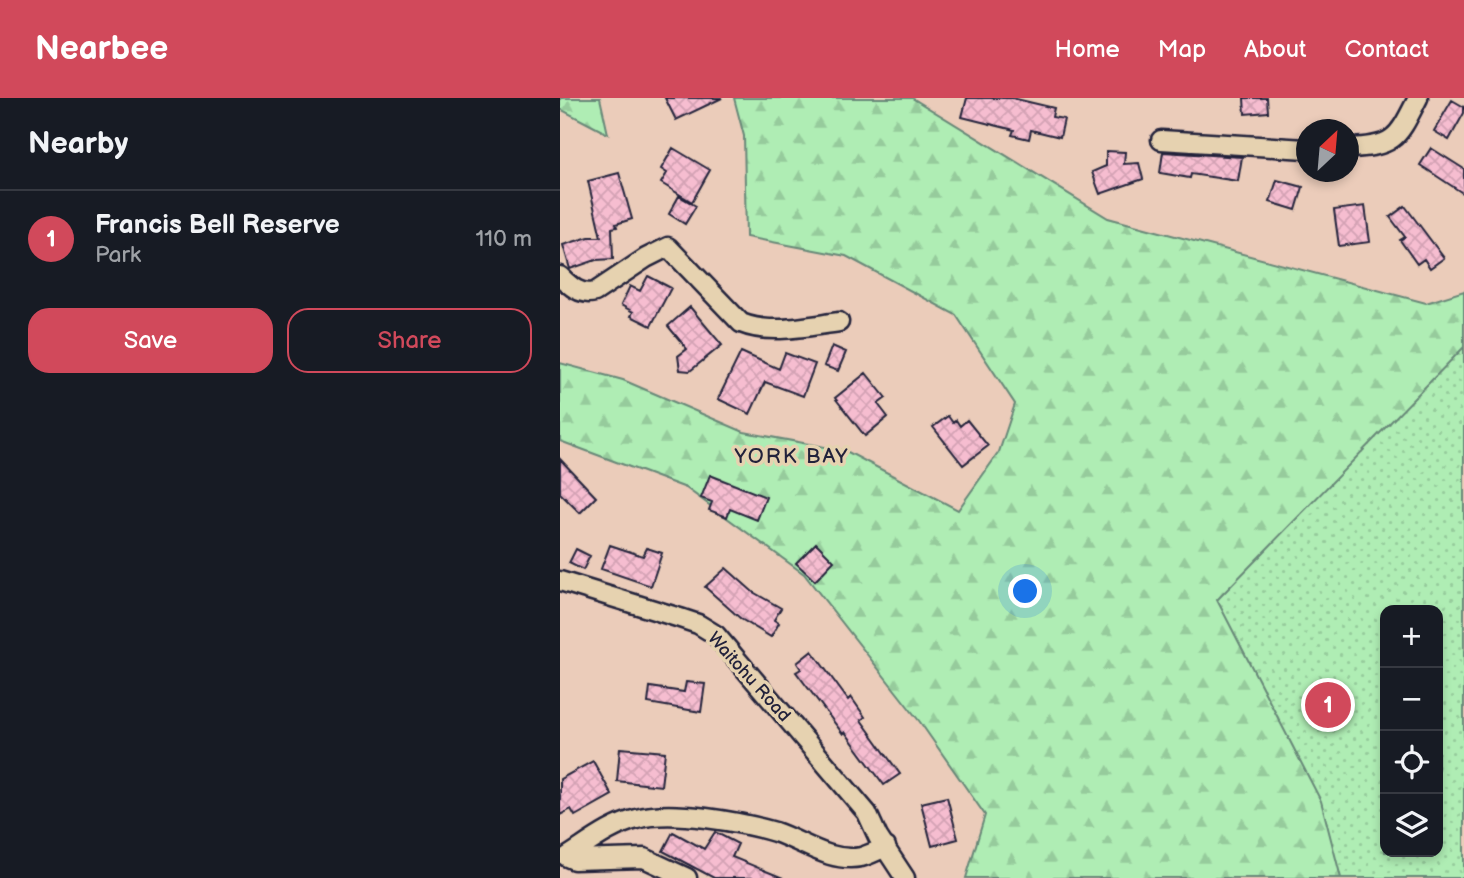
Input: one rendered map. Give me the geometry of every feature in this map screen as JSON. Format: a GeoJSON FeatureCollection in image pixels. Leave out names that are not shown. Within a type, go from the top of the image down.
{"type":"FeatureCollection","features":[{"type":"Feature","properties":{"kind":"street"},"geometry":{"type":"LineString","coordinates":[[1359,148],[1390,142],[1403,127],[1418,98]]}},
{"type":"Feature","properties":{"kind":"street"},"geometry":{"type":"LineString","coordinates":[[1161,140],[1296,148]]}},
{"type":"Feature","properties":{"kind":"street"},"geometry":{"type":"LineString","coordinates":[[560,276],[572,288],[587,294],[595,292],[646,257],[668,247],[741,323],[755,329],[805,327],[839,322]]}},
{"type":"Feature","properties":{"kind":"street","name":"Waitohu Road"},"geometry":{"type":"LineString","coordinates":[[560,581],[680,618],[716,635],[867,813],[878,837],[905,878]]}},
{"type":"Feature","properties":{"kind":"street"},"geometry":{"type":"LineString","coordinates":[[687,878],[644,858],[574,860],[567,857],[618,826],[637,818],[657,815],[685,816],[766,830],[835,856],[862,857],[886,847]]}},
{"type":"Feature","properties":{"kind":"green space"},"geometry":{"type":"Polygon","coordinates":[[[560,98],[600,98],[608,134],[560,109],[560,98]]]}},
{"type":"Feature","properties":{"kind":"green space"},"geometry":{"type":"Polygon","coordinates":[[[734,98],[912,98],[1108,218],[1426,303],[1464,291],[1464,878],[966,878],[985,815],[920,722],[804,574],[686,488],[560,441],[560,363],[623,380],[744,432],[846,451],[958,510],[999,452],[1015,404],[956,315],[846,256],[746,237],[744,136],[734,98]]]}},
{"type":"Feature","properties":{"kind":"green space"},"geometry":{"type":"Polygon","coordinates":[[[1464,347],[1464,878],[1341,878],[1321,801],[1217,600],[1464,347]]]}},
{"type":"Feature","properties":{"kind":"building"},"geometry":{"type":"Polygon","coordinates":[[[665,98],[722,98],[676,120],[665,98]]]}},
{"type":"Feature","properties":{"kind":"building"},"geometry":{"type":"Polygon","coordinates":[[[967,98],[1012,98],[1054,108],[1052,117],[1064,119],[1060,137],[1031,130],[1029,139],[1012,135],[1014,130],[962,117],[967,98]]]}},
{"type":"Feature","properties":{"kind":"building"},"geometry":{"type":"Polygon","coordinates":[[[1244,98],[1267,98],[1268,112],[1245,114],[1244,98]]]}},
{"type":"Feature","properties":{"kind":"building"},"geometry":{"type":"Polygon","coordinates":[[[1452,100],[1464,107],[1464,113],[1449,140],[1434,131],[1452,100]]]}},
{"type":"Feature","properties":{"kind":"building"},"geometry":{"type":"Polygon","coordinates":[[[673,148],[710,170],[692,202],[661,183],[667,173],[661,169],[673,148]]]}},
{"type":"Feature","properties":{"kind":"building"},"geometry":{"type":"Polygon","coordinates":[[[1431,148],[1464,169],[1464,194],[1420,165],[1431,148]]]}},
{"type":"Feature","properties":{"kind":"building"},"geometry":{"type":"Polygon","coordinates":[[[1106,151],[1125,152],[1124,164],[1139,163],[1143,179],[1100,194],[1092,172],[1106,166],[1106,151]]]}},
{"type":"Feature","properties":{"kind":"building"},"geometry":{"type":"Polygon","coordinates":[[[1163,152],[1242,157],[1238,181],[1191,174],[1190,178],[1160,173],[1163,152]]]}},
{"type":"Feature","properties":{"kind":"building"},"geometry":{"type":"Polygon","coordinates":[[[619,173],[632,219],[612,228],[613,259],[596,260],[570,269],[563,245],[589,237],[601,237],[588,181],[619,173]]]}},
{"type":"Feature","properties":{"kind":"building"},"geometry":{"type":"Polygon","coordinates":[[[1277,180],[1303,187],[1296,210],[1270,202],[1277,180]]]}},
{"type":"Feature","properties":{"kind":"building"},"geometry":{"type":"Polygon","coordinates":[[[679,196],[696,206],[685,224],[669,214],[679,196]]]}},
{"type":"Feature","properties":{"kind":"building"},"geometry":{"type":"Polygon","coordinates":[[[1365,206],[1370,242],[1339,246],[1334,210],[1365,206]]]}},
{"type":"Feature","properties":{"kind":"building"},"geometry":{"type":"Polygon","coordinates":[[[1405,206],[1444,258],[1430,268],[1424,259],[1417,264],[1400,240],[1405,237],[1390,217],[1405,206]]]}},
{"type":"Feature","properties":{"kind":"building"},"geometry":{"type":"Polygon","coordinates":[[[648,276],[671,288],[651,326],[631,316],[633,312],[621,305],[630,286],[640,291],[648,276]]]}},
{"type":"Feature","properties":{"kind":"building"},"geometry":{"type":"Polygon","coordinates":[[[690,307],[722,345],[690,371],[680,370],[678,356],[687,349],[668,326],[690,307]]]}},
{"type":"Feature","properties":{"kind":"building"},"geometry":{"type":"Polygon","coordinates":[[[832,346],[846,352],[838,371],[824,366],[832,346]]]}},
{"type":"Feature","properties":{"kind":"building"},"geometry":{"type":"Polygon","coordinates":[[[741,352],[779,369],[785,353],[815,364],[803,396],[765,382],[750,414],[718,399],[741,352]]]}},
{"type":"Feature","properties":{"kind":"building"},"geometry":{"type":"Polygon","coordinates":[[[866,373],[886,398],[878,404],[888,417],[865,436],[835,398],[866,373]]]}},
{"type":"Feature","properties":{"kind":"building"},"geometry":{"type":"Polygon","coordinates":[[[948,416],[953,423],[956,420],[960,426],[967,420],[988,446],[963,465],[933,427],[948,416]]]}},
{"type":"Feature","properties":{"kind":"building"},"geometry":{"type":"Polygon","coordinates":[[[560,459],[596,497],[580,513],[560,493],[560,459]]]}},
{"type":"Feature","properties":{"kind":"building"},"geometry":{"type":"Polygon","coordinates":[[[710,475],[766,497],[757,520],[730,509],[727,517],[709,510],[712,502],[701,498],[710,475]]]}},
{"type":"Feature","properties":{"kind":"building"},"geometry":{"type":"Polygon","coordinates":[[[816,543],[834,561],[815,581],[796,563],[816,543]]]}},
{"type":"Feature","properties":{"kind":"building"},"geometry":{"type":"Polygon","coordinates":[[[610,545],[643,556],[647,548],[662,553],[651,586],[601,569],[610,545]]]}},
{"type":"Feature","properties":{"kind":"building"},"geometry":{"type":"Polygon","coordinates":[[[576,549],[590,556],[583,570],[569,563],[576,549]]]}},
{"type":"Feature","properties":{"kind":"building"},"geometry":{"type":"Polygon","coordinates":[[[726,568],[753,592],[781,608],[774,620],[779,623],[771,637],[741,619],[705,587],[726,568]]]}},
{"type":"Feature","properties":{"kind":"building"},"geometry":{"type":"Polygon","coordinates":[[[812,651],[848,700],[851,697],[865,717],[861,720],[900,774],[884,785],[796,672],[801,669],[797,663],[812,651]]]}},
{"type":"Feature","properties":{"kind":"building"},"geometry":{"type":"Polygon","coordinates":[[[686,682],[705,684],[701,712],[648,703],[650,687],[684,692],[686,682]]]}},
{"type":"Feature","properties":{"kind":"building"},"geometry":{"type":"Polygon","coordinates":[[[620,748],[665,752],[661,786],[617,781],[620,748]]]}},
{"type":"Feature","properties":{"kind":"building"},"geometry":{"type":"Polygon","coordinates":[[[593,761],[612,795],[575,816],[571,809],[560,815],[560,779],[593,761]]]}},
{"type":"Feature","properties":{"kind":"building"},"geometry":{"type":"Polygon","coordinates":[[[947,797],[958,839],[932,846],[921,803],[947,797]]]}},
{"type":"Feature","properties":{"kind":"building"},"geometry":{"type":"Polygon","coordinates":[[[673,832],[704,849],[715,832],[738,844],[732,857],[783,878],[714,878],[663,851],[673,832]]]}},
{"type":"Feature","properties":{"kind":"place","name":"Francis Bell Reserve"},"geometry":{"type":"Point","coordinates":[1328,705]}},
{"type":"Feature","properties":{"kind":"district","name":"YORK BAY"},"geometry":{"type":"Point","coordinates":[792,456]}}]}
